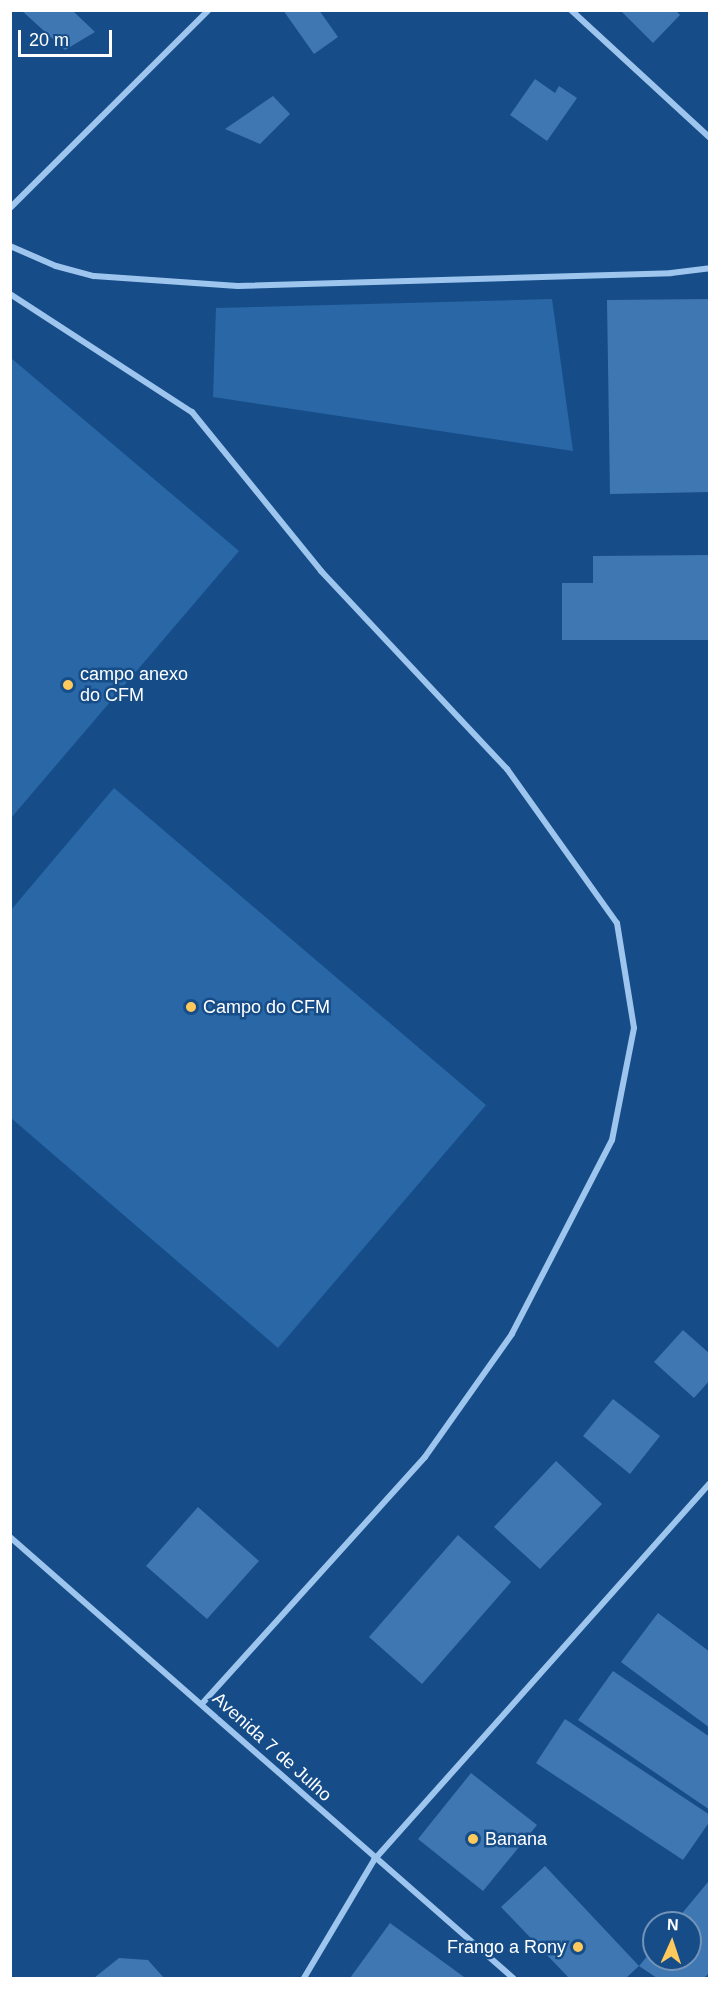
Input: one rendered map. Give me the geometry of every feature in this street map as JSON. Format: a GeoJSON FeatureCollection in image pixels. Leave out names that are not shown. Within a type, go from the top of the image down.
{"type":"FeatureCollection","features":[{"type":"Feature","properties":{"kind":"street"},"geometry":{"type":"LineString","coordinates":[[10,208],[209,10]]}},
{"type":"Feature","properties":{"kind":"street"},"geometry":{"type":"LineString","coordinates":[[571,10],[710,138]]}},
{"type":"Feature","properties":{"kind":"street"},"geometry":{"type":"LineString","coordinates":[[10,246],[56,266],[94,276],[238,286],[660,274],[710,268]]}},
{"type":"Feature","properties":{"kind":"street"},"geometry":{"type":"LineString","coordinates":[[10,294],[192,412],[321,571],[507,769],[617,923],[634,1028],[612,1140],[512,1334],[425,1457],[202,1704]]}},
{"type":"Feature","properties":{"kind":"street"},"geometry":{"type":"LineString","coordinates":[[304,1978],[374,1860],[710,1484]]}},
{"type":"Feature","properties":{"kind":"street","name":"Avenida 7 de Julho"},"geometry":{"type":"LineString","coordinates":[[10,1537],[202,1704],[374,1860],[513,1978]]}},
{"type":"Feature","properties":{"kind":"shaded area"},"geometry":{"type":"Polygon","coordinates":[[[552,299],[573,451],[213,397],[216,308],[552,299]]]}},
{"type":"Feature","properties":{"kind":"shaded area","name":"campo anexo do CFM"},"geometry":{"type":"Polygon","coordinates":[[[11,358],[239,551],[11,818],[11,358]]]}},
{"type":"Feature","properties":{"kind":"shaded area","name":"Campo do CFM"},"geometry":{"type":"Polygon","coordinates":[[[114,788],[486,1105],[278,1348],[11,1118],[11,910],[114,788]]]}},
{"type":"Feature","properties":{"kind":"building"},"geometry":{"type":"Polygon","coordinates":[[[21,10],[72,10],[95,32],[65,50],[21,10]]]}},
{"type":"Feature","properties":{"kind":"building"},"geometry":{"type":"Polygon","coordinates":[[[283,10],[319,10],[338,37],[314,54],[283,10]]]}},
{"type":"Feature","properties":{"kind":"building"},"geometry":{"type":"Polygon","coordinates":[[[620,10],[675,10],[680,15],[653,43],[620,10]]]}},
{"type":"Feature","properties":{"kind":"building"},"geometry":{"type":"Polygon","coordinates":[[[535,79],[555,93],[559,86],[577,98],[547,141],[510,115],[535,79]]]}},
{"type":"Feature","properties":{"kind":"building"},"geometry":{"type":"Polygon","coordinates":[[[273,96],[290,114],[260,144],[225,129],[273,96]]]}},
{"type":"Feature","properties":{"kind":"building"},"geometry":{"type":"Polygon","coordinates":[[[710,299],[710,492],[610,494],[607,300],[710,299]]]}},
{"type":"Feature","properties":{"kind":"building"},"geometry":{"type":"Polygon","coordinates":[[[710,555],[710,640],[562,640],[562,583],[593,583],[593,556],[710,555]]]}},
{"type":"Feature","properties":{"kind":"building"},"geometry":{"type":"Polygon","coordinates":[[[683,1330],[710,1354],[710,1380],[694,1398],[654,1362],[683,1330]]]}},
{"type":"Feature","properties":{"kind":"building"},"geometry":{"type":"Polygon","coordinates":[[[613,1399],[660,1436],[630,1474],[583,1436],[613,1399]]]}},
{"type":"Feature","properties":{"kind":"building"},"geometry":{"type":"Polygon","coordinates":[[[556,1461],[602,1504],[540,1569],[494,1527],[556,1461]]]}},
{"type":"Feature","properties":{"kind":"building"},"geometry":{"type":"Polygon","coordinates":[[[198,1507],[259,1561],[207,1619],[146,1566],[198,1507]]]}},
{"type":"Feature","properties":{"kind":"building"},"geometry":{"type":"Polygon","coordinates":[[[458,1535],[511,1582],[422,1684],[369,1637],[458,1535]]]}},
{"type":"Feature","properties":{"kind":"building"},"geometry":{"type":"Polygon","coordinates":[[[658,1613],[710,1652],[710,1728],[621,1662],[658,1613]]]}},
{"type":"Feature","properties":{"kind":"building"},"geometry":{"type":"Polygon","coordinates":[[[613,1671],[710,1737],[710,1810],[578,1720],[613,1671]]]}},
{"type":"Feature","properties":{"kind":"building"},"geometry":{"type":"Polygon","coordinates":[[[565,1719],[710,1815],[710,1821],[683,1860],[536,1763],[565,1719]]]}},
{"type":"Feature","properties":{"kind":"building"},"geometry":{"type":"Polygon","coordinates":[[[471,1773],[537,1825],[483,1891],[418,1839],[471,1773]]]}},
{"type":"Feature","properties":{"kind":"building"},"geometry":{"type":"Polygon","coordinates":[[[545,1866],[639,1966],[626,1978],[569,1978],[501,1907],[545,1866]]]}},
{"type":"Feature","properties":{"kind":"building"},"geometry":{"type":"Polygon","coordinates":[[[708,1882],[710,1972],[704,1978],[657,1978],[646,1971],[702,1971],[702,1911],[684,1911],[708,1882]]]}},
{"type":"Feature","properties":{"kind":"building"},"geometry":{"type":"Polygon","coordinates":[[[390,1923],[464,1977],[350,1978],[390,1923]]]}},
{"type":"Feature","properties":{"kind":"building"},"geometry":{"type":"Polygon","coordinates":[[[119,1958],[148,1960],[164,1978],[94,1978],[119,1958]]]}},
{"type":"Feature","properties":{"kind":"place","name":"campo anexo do CFM"},"geometry":{"type":"Point","coordinates":[68,685]}},
{"type":"Feature","properties":{"kind":"place","name":"Campo do CFM"},"geometry":{"type":"Point","coordinates":[191,1007]}},
{"type":"Feature","properties":{"kind":"place","name":"Banana"},"geometry":{"type":"Point","coordinates":[473,1839]}},
{"type":"Feature","properties":{"kind":"place","name":"Frango a Rony"},"geometry":{"type":"Point","coordinates":[578,1947]}}]}
